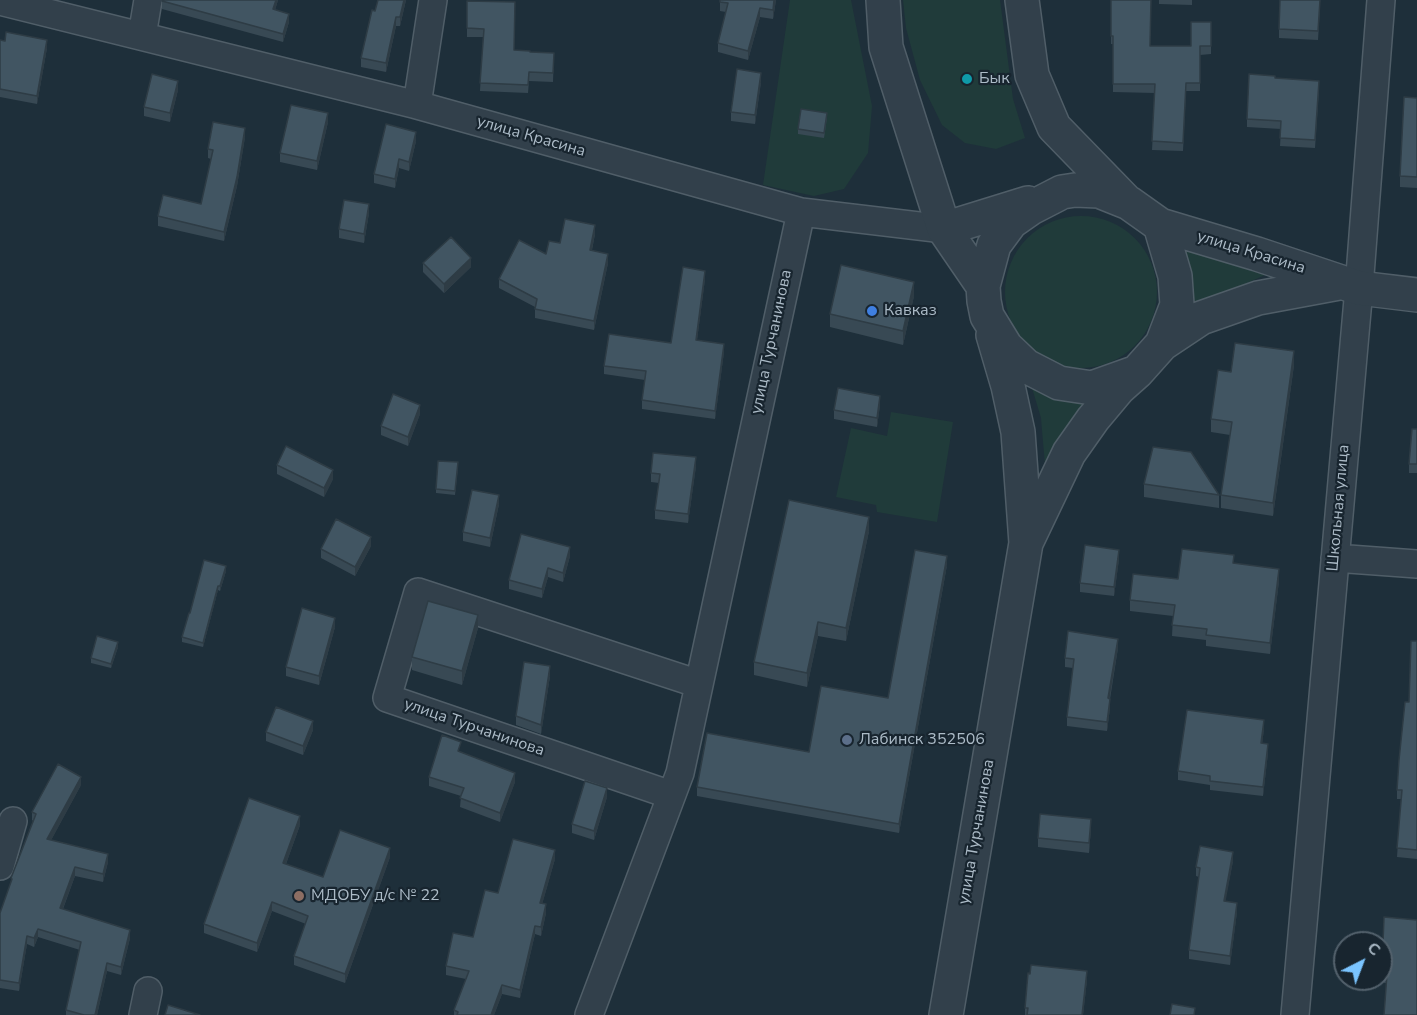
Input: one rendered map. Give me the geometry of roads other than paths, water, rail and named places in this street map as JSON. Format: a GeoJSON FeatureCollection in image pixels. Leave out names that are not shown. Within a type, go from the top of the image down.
{"type":"FeatureCollection","features":[{"type":"Feature","properties":{"kind":"street"},"geometry":{"type":"LineString","coordinates":[[142,36],[148,0]]}},
{"type":"Feature","properties":{"kind":"street"},"geometry":{"type":"LineString","coordinates":[[417,105],[433,0]]}},
{"type":"Feature","properties":{"kind":"street","name":"улица Турчанинова"},"geometry":{"type":"LineString","coordinates":[[884,0],[886,47],[944,229],[985,301],[1008,386],[1018,432],[1026,543],[946,1015]]}},
{"type":"Feature","properties":{"kind":"street"},"geometry":{"type":"LineString","coordinates":[[1023,0],[1032,75],[1054,127],[1129,203],[1160,225],[1174,276],[1177,305],[1162,344],[1137,372],[1092,388],[1059,383],[1026,366],[1006,347],[985,301],[994,245],[1011,222],[1031,208],[1062,192],[1075,189],[1098,190],[1129,203]]}},
{"type":"Feature","properties":{"kind":"street","name":"Школьная улица"},"geometry":{"type":"LineString","coordinates":[[1295,1015],[1335,558],[1350,286],[1380,0]]}},
{"type":"Feature","properties":{"kind":"street","name":"улица Красина"},"geometry":{"type":"LineString","coordinates":[[0,1],[417,105],[801,212],[944,229],[1062,192]]}},
{"type":"Feature","properties":{"kind":"street","name":"улица Турчанинова"},"geometry":{"type":"LineString","coordinates":[[589,1015],[680,773],[801,212]]}},
{"type":"Feature","properties":{"kind":"street","name":"улица Красина"},"geometry":{"type":"LineString","coordinates":[[1160,225],[1257,254],[1350,286],[1417,295]]}},
{"type":"Feature","properties":{"kind":"street","name":"улица Красина"},"geometry":{"type":"LineString","coordinates":[[1162,344],[1201,318],[1258,298],[1350,286]]}},
{"type":"Feature","properties":{"kind":"street","name":"улица Турчанинова"},"geometry":{"type":"LineString","coordinates":[[1026,543],[1069,453],[1119,388],[1137,372]]}},
{"type":"Feature","properties":{"kind":"street"},"geometry":{"type":"LineString","coordinates":[[1335,558],[1417,564]]}},
{"type":"Feature","properties":{"kind":"street","name":"улица Турчанинова"},"geometry":{"type":"LineString","coordinates":[[671,795],[387,698],[418,592],[699,684]]}},
{"type":"Feature","properties":{"kind":"street"},"geometry":{"type":"LineString","coordinates":[[0,866],[14,821]]}},
{"type":"Feature","properties":{"kind":"place","name":"Бык"},"geometry":{"type":"Point","coordinates":[967,79]}},
{"type":"Feature","properties":{"kind":"place","name":"Кавказ"},"geometry":{"type":"Point","coordinates":[872,311]}},
{"type":"Feature","properties":{"kind":"place","name":"Лабинск 352506"},"geometry":{"type":"Point","coordinates":[847,740]}},
{"type":"Feature","properties":{"kind":"place","name":"МДОБУ д/с № 22"},"geometry":{"type":"Point","coordinates":[299,896]}}]}
